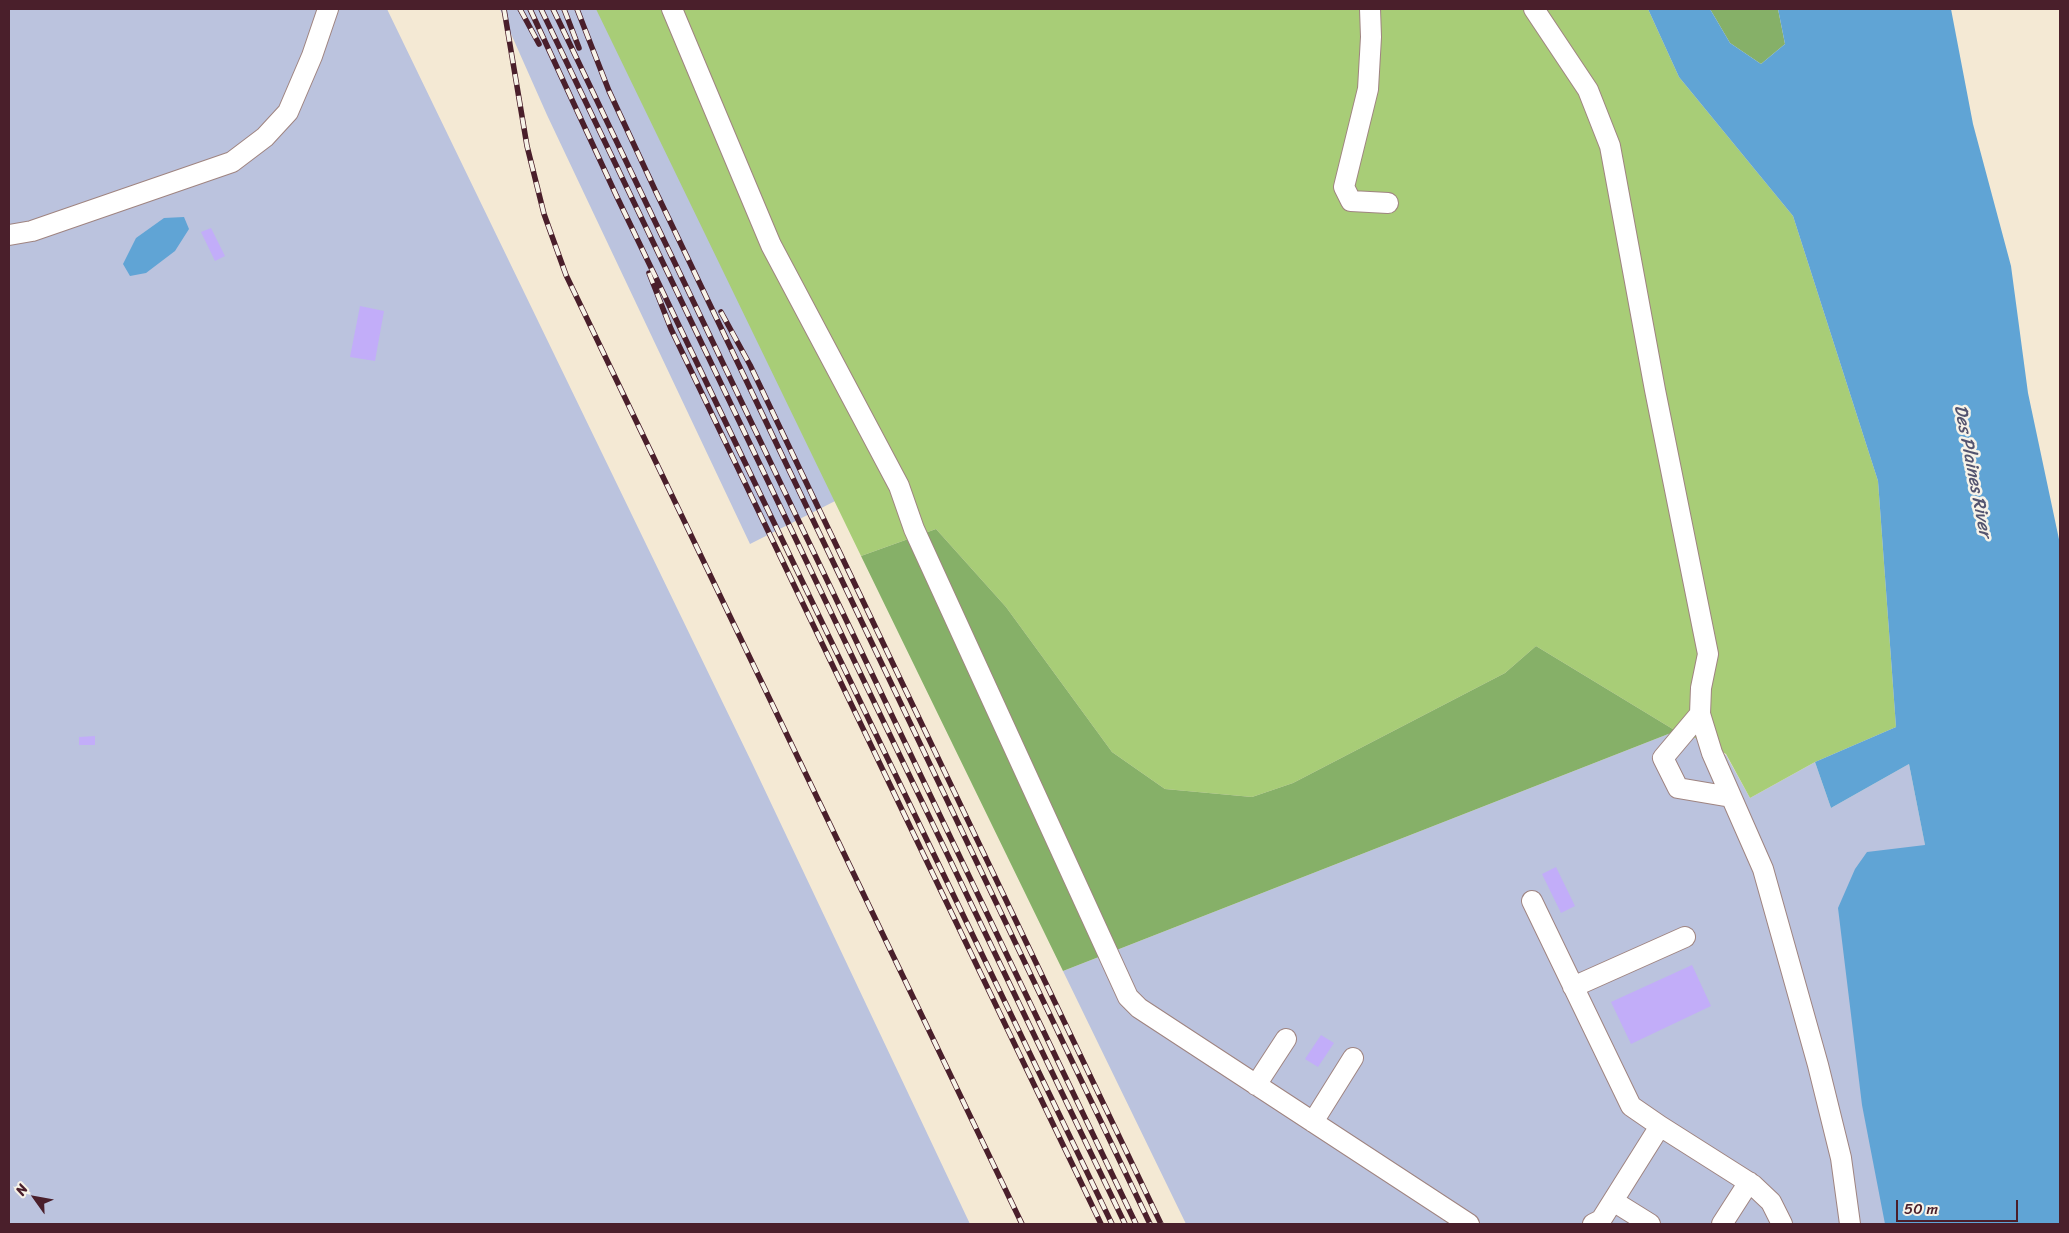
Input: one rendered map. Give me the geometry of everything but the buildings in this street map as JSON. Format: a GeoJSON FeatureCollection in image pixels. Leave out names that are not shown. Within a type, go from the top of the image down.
{"type":"FeatureCollection","features":[{"type":"Feature","properties":{"kind":"lane"},"geometry":{"type":"LineString","coordinates":[[9,235],[32,231],[232,162],[265,137],[288,112],[312,56],[328,9]]}},
{"type":"Feature","properties":{"kind":"lane"},"geometry":{"type":"LineString","coordinates":[[672,9],[771,245],[899,486],[914,528],[1128,996],[1139,1008],[1469,1224]]}},
{"type":"Feature","properties":{"kind":"lane"},"geometry":{"type":"LineString","coordinates":[[1370,9],[1371,37],[1368,88],[1344,187],[1351,201],[1388,203]]}},
{"type":"Feature","properties":{"kind":"lane"},"geometry":{"type":"LineString","coordinates":[[1534,9],[1588,90],[1610,146],[1655,390],[1708,654],[1701,688],[1700,714],[1712,753],[1763,869],[1813,1046],[1841,1158],[1850,1224]]}},
{"type":"Feature","properties":{"kind":"lane"},"geometry":{"type":"LineString","coordinates":[[1700,714],[1664,758],[1678,788],[1731,797]]}},
{"type":"Feature","properties":{"kind":"lane"},"geometry":{"type":"LineString","coordinates":[[1532,901],[1631,1106],[1748,1182],[1771,1202],[1782,1224]]}},
{"type":"Feature","properties":{"kind":"lane"},"geometry":{"type":"LineString","coordinates":[[1573,987],[1685,937]]}},
{"type":"Feature","properties":{"kind":"lane"},"geometry":{"type":"LineString","coordinates":[[1256,1085],[1286,1039]]}},
{"type":"Feature","properties":{"kind":"lane"},"geometry":{"type":"LineString","coordinates":[[1313,1122],[1352,1058]]}},
{"type":"Feature","properties":{"kind":"lane"},"geometry":{"type":"LineString","coordinates":[[1593,1224],[1601,1220],[1660,1126]]}},
{"type":"Feature","properties":{"kind":"lane"},"geometry":{"type":"LineString","coordinates":[[1722,1224],[1748,1182]]}},
{"type":"Feature","properties":{"kind":"lane"},"geometry":{"type":"LineString","coordinates":[[1613,1201],[1650,1224]]}},
{"type":"Feature","properties":{"kind":"shaded area"},"geometry":{"type":"Polygon","coordinates":[[[9,9],[387,9],[752,763],[970,1224],[9,1224],[9,9]]]}},
{"type":"Feature","properties":{"kind":"shaded area"},"geometry":{"type":"Polygon","coordinates":[[[500,9],[623,9],[851,493],[750,544],[547,115],[500,9]]]}},
{"type":"Feature","properties":{"kind":"shaded area"},"geometry":{"type":"Polygon","coordinates":[[[1676,731],[1703,741],[1726,755],[1750,798],[1815,762],[1831,808],[1909,764],[1955,996],[2014,1224],[1186,1224],[1063,971],[1676,731]]]}},
{"type":"Feature","properties":{"kind":"green space"},"geometry":{"type":"Polygon","coordinates":[[[596,9],[1648,9],[1679,77],[1793,216],[1878,481],[1896,727],[1815,762],[1750,798],[1726,754],[1703,741],[1676,731],[1536,646],[1505,673],[1293,783],[1252,797],[1165,789],[1112,752],[1006,607],[936,529],[861,556],[596,9]]]}},
{"type":"Feature","properties":{"kind":"green space"},"geometry":{"type":"Polygon","coordinates":[[[1710,9],[1778,9],[1785,44],[1761,64],[1730,43],[1710,9]]]}},
{"type":"Feature","properties":{"kind":"green space"},"geometry":{"type":"Polygon","coordinates":[[[936,529],[1006,607],[1112,752],[1165,789],[1252,797],[1293,783],[1505,673],[1536,646],[1676,731],[1063,971],[861,556],[936,529]]]}},
{"type":"Feature","properties":{"kind":"water","name":"Des Plaines River"},"geometry":{"type":"Polygon","coordinates":[[[1648,9],[1710,9],[1730,43],[1761,64],[1785,44],[1778,9],[1951,9],[1973,124],[2011,266],[2028,393],[2060,544],[2060,1224],[1885,1224],[1862,1105],[1838,908],[1855,869],[1867,852],[1925,845],[1909,764],[1831,808],[1815,762],[1896,727],[1878,481],[1793,216],[1679,77],[1648,9]]]}},
{"type":"Feature","properties":{"kind":"water"},"geometry":{"type":"Polygon","coordinates":[[[184,217],[189,229],[175,251],[146,273],[130,276],[123,264],[136,238],[164,218],[184,217]]]}},
{"type":"Feature","properties":{"kind":"railway"},"geometry":{"type":"LineString","coordinates":[[504,9],[527,146],[544,214],[566,275],[1022,1224]]}},
{"type":"Feature","properties":{"kind":"railway"},"geometry":{"type":"LineString","coordinates":[[520,9],[539,44]]}},
{"type":"Feature","properties":{"kind":"railway"},"geometry":{"type":"LineString","coordinates":[[530,9],[617,197],[1112,1224]]}},
{"type":"Feature","properties":{"kind":"railway"},"geometry":{"type":"LineString","coordinates":[[541,9],[1125,1224]]}},
{"type":"Feature","properties":{"kind":"railway"},"geometry":{"type":"LineString","coordinates":[[553,9],[1136,1224]]}},
{"type":"Feature","properties":{"kind":"railway"},"geometry":{"type":"LineString","coordinates":[[564,9],[579,48]]}},
{"type":"Feature","properties":{"kind":"railway"},"geometry":{"type":"LineString","coordinates":[[577,9],[609,91],[656,192],[1150,1224]]}},
{"type":"Feature","properties":{"kind":"railway"},"geometry":{"type":"LineString","coordinates":[[649,273],[671,329],[1101,1224]]}},
{"type":"Feature","properties":{"kind":"railway"},"geometry":{"type":"LineString","coordinates":[[721,312],[750,365],[1161,1224]]}}]}
